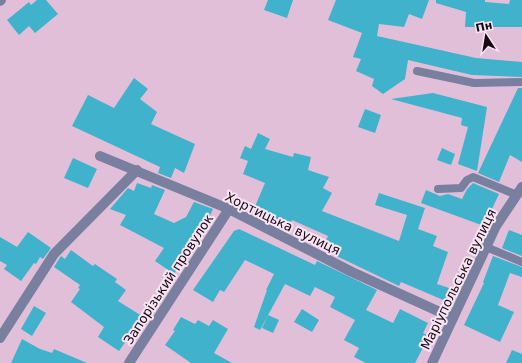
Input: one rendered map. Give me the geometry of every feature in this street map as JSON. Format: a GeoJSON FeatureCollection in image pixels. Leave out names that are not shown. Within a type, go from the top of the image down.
{"type":"FeatureCollection","features":[{"type":"Feature","properties":{"kind":"street","name":"Хортицька вулиця"},"geometry":{"type":"LineString","coordinates":[[100,156],[138,170],[229,210],[352,272],[453,318]]}},
{"type":"Feature","properties":{"kind":"street"},"geometry":{"type":"LineString","coordinates":[[0,338],[54,254],[138,170]]}},
{"type":"Feature","properties":{"kind":"street","name":"Маріупольська вулиця"},"geometry":{"type":"LineString","coordinates":[[432,363],[496,226],[519,191]]}},
{"type":"Feature","properties":{"kind":"street","name":"Запорізький провулок"},"geometry":{"type":"LineString","coordinates":[[129,363],[229,210]]}},
{"type":"Feature","properties":{"kind":"lane"},"geometry":{"type":"LineString","coordinates":[[417,71],[474,83],[522,82]]}},
{"type":"Feature","properties":{"kind":"lane"},"geometry":{"type":"LineString","coordinates":[[438,189],[461,188],[467,180],[473,177],[519,191]]}},
{"type":"Feature","properties":{"kind":"lane"},"geometry":{"type":"LineString","coordinates":[[486,247],[522,262]]}},
{"type":"Feature","properties":{"kind":"building"},"geometry":{"type":"Polygon","coordinates":[[[37,0],[46,0],[58,14],[35,33],[29,26],[19,35],[7,20],[29,2],[31,5],[37,0]]]}},
{"type":"Feature","properties":{"kind":"building"},"geometry":{"type":"Polygon","coordinates":[[[268,0],[293,0],[287,18],[264,10],[268,0]]]}},
{"type":"Feature","properties":{"kind":"building"},"geometry":{"type":"Polygon","coordinates":[[[336,0],[429,0],[422,19],[409,14],[404,27],[379,24],[377,36],[476,58],[522,62],[522,77],[472,75],[408,60],[405,79],[383,94],[372,86],[374,79],[356,71],[361,59],[353,57],[362,33],[328,20],[336,0]]]}},
{"type":"Feature","properties":{"kind":"building"},"geometry":{"type":"Polygon","coordinates":[[[436,0],[485,0],[485,2],[509,4],[510,0],[522,0],[522,27],[465,27],[466,12],[436,3],[436,0]]]}},
{"type":"Feature","properties":{"kind":"building"},"geometry":{"type":"Polygon","coordinates":[[[134,78],[148,89],[140,99],[157,112],[151,124],[195,144],[184,173],[175,168],[171,178],[158,173],[160,167],[72,126],[88,95],[114,108],[134,78]]]}},
{"type":"Feature","properties":{"kind":"building"},"geometry":{"type":"Polygon","coordinates":[[[518,88],[522,88],[522,162],[510,155],[499,182],[478,173],[518,88]]]}},
{"type":"Feature","properties":{"kind":"building"},"geometry":{"type":"Polygon","coordinates":[[[433,93],[487,107],[477,171],[458,164],[468,127],[461,125],[462,118],[391,99],[433,93]]]}},
{"type":"Feature","properties":{"kind":"building"},"geometry":{"type":"Polygon","coordinates":[[[365,109],[381,115],[375,133],[358,127],[365,109]]]}},
{"type":"Feature","properties":{"kind":"building"},"geometry":{"type":"Polygon","coordinates":[[[258,133],[270,139],[265,149],[293,157],[294,153],[311,157],[308,170],[329,177],[323,188],[332,193],[322,211],[399,241],[407,215],[375,205],[379,193],[425,208],[418,229],[437,236],[433,246],[448,252],[437,284],[452,289],[448,302],[401,282],[399,286],[322,249],[328,236],[292,220],[290,225],[254,209],[265,183],[243,174],[248,161],[240,158],[245,146],[251,149],[258,133]]]}},
{"type":"Feature","properties":{"kind":"building"},"geometry":{"type":"Polygon","coordinates":[[[442,148],[455,154],[451,165],[437,160],[442,148]]]}},
{"type":"Feature","properties":{"kind":"building"},"geometry":{"type":"Polygon","coordinates":[[[73,158],[97,169],[88,188],[64,178],[73,158]]]}},
{"type":"Feature","properties":{"kind":"building"},"geometry":{"type":"Polygon","coordinates":[[[137,183],[151,188],[152,185],[165,190],[154,214],[174,223],[186,217],[194,202],[213,209],[196,246],[193,245],[174,274],[155,261],[164,248],[120,225],[126,215],[110,209],[128,188],[134,191],[137,183]]]}},
{"type":"Feature","properties":{"kind":"building"},"geometry":{"type":"Polygon","coordinates":[[[473,183],[499,194],[484,226],[421,203],[426,190],[440,196],[448,194],[462,199],[467,189],[473,183]]]}},
{"type":"Feature","properties":{"kind":"building"},"geometry":{"type":"Polygon","coordinates":[[[239,229],[315,265],[317,261],[377,290],[366,310],[393,323],[400,309],[428,323],[423,333],[429,336],[415,363],[366,363],[354,357],[359,348],[344,340],[355,320],[330,307],[335,297],[315,287],[310,296],[285,284],[260,330],[254,327],[266,290],[274,274],[245,260],[224,292],[220,290],[213,302],[193,290],[234,231],[239,229]]]}},
{"type":"Feature","properties":{"kind":"building"},"geometry":{"type":"Polygon","coordinates":[[[509,230],[522,235],[522,256],[502,248],[509,230]]]}},
{"type":"Feature","properties":{"kind":"building"},"geometry":{"type":"Polygon","coordinates":[[[28,232],[51,248],[43,259],[40,257],[36,264],[34,263],[21,281],[4,269],[7,265],[0,261],[0,237],[17,247],[28,232]]]}},
{"type":"Feature","properties":{"kind":"building"},"geometry":{"type":"Polygon","coordinates":[[[71,250],[93,266],[95,264],[117,279],[115,282],[126,290],[118,301],[145,318],[138,330],[135,328],[119,351],[98,337],[104,327],[71,302],[80,289],[78,288],[80,285],[54,267],[61,256],[65,259],[71,250]]]}},
{"type":"Feature","properties":{"kind":"building"},"geometry":{"type":"Polygon","coordinates":[[[493,256],[522,267],[522,277],[510,273],[498,305],[514,312],[500,342],[464,325],[484,283],[483,282],[493,256]]]}},
{"type":"Feature","properties":{"kind":"building"},"geometry":{"type":"Polygon","coordinates":[[[34,306],[46,313],[32,336],[21,329],[34,306]]]}},
{"type":"Feature","properties":{"kind":"building"},"geometry":{"type":"Polygon","coordinates":[[[302,309],[319,320],[312,332],[294,322],[302,309]]]}},
{"type":"Feature","properties":{"kind":"building"},"geometry":{"type":"Polygon","coordinates":[[[268,315],[279,320],[273,333],[262,328],[268,315]]]}},
{"type":"Feature","properties":{"kind":"building"},"geometry":{"type":"Polygon","coordinates":[[[181,317],[195,324],[198,320],[209,326],[213,320],[228,329],[214,353],[232,363],[191,363],[165,345],[175,331],[173,330],[181,317]]]}},
{"type":"Feature","properties":{"kind":"building"},"geometry":{"type":"Polygon","coordinates":[[[22,339],[40,349],[52,353],[54,349],[87,363],[11,363],[22,339]]]}},
{"type":"Feature","properties":{"kind":"building"},"geometry":{"type":"Polygon","coordinates":[[[512,350],[522,354],[522,363],[506,363],[512,350]]]}}]}
